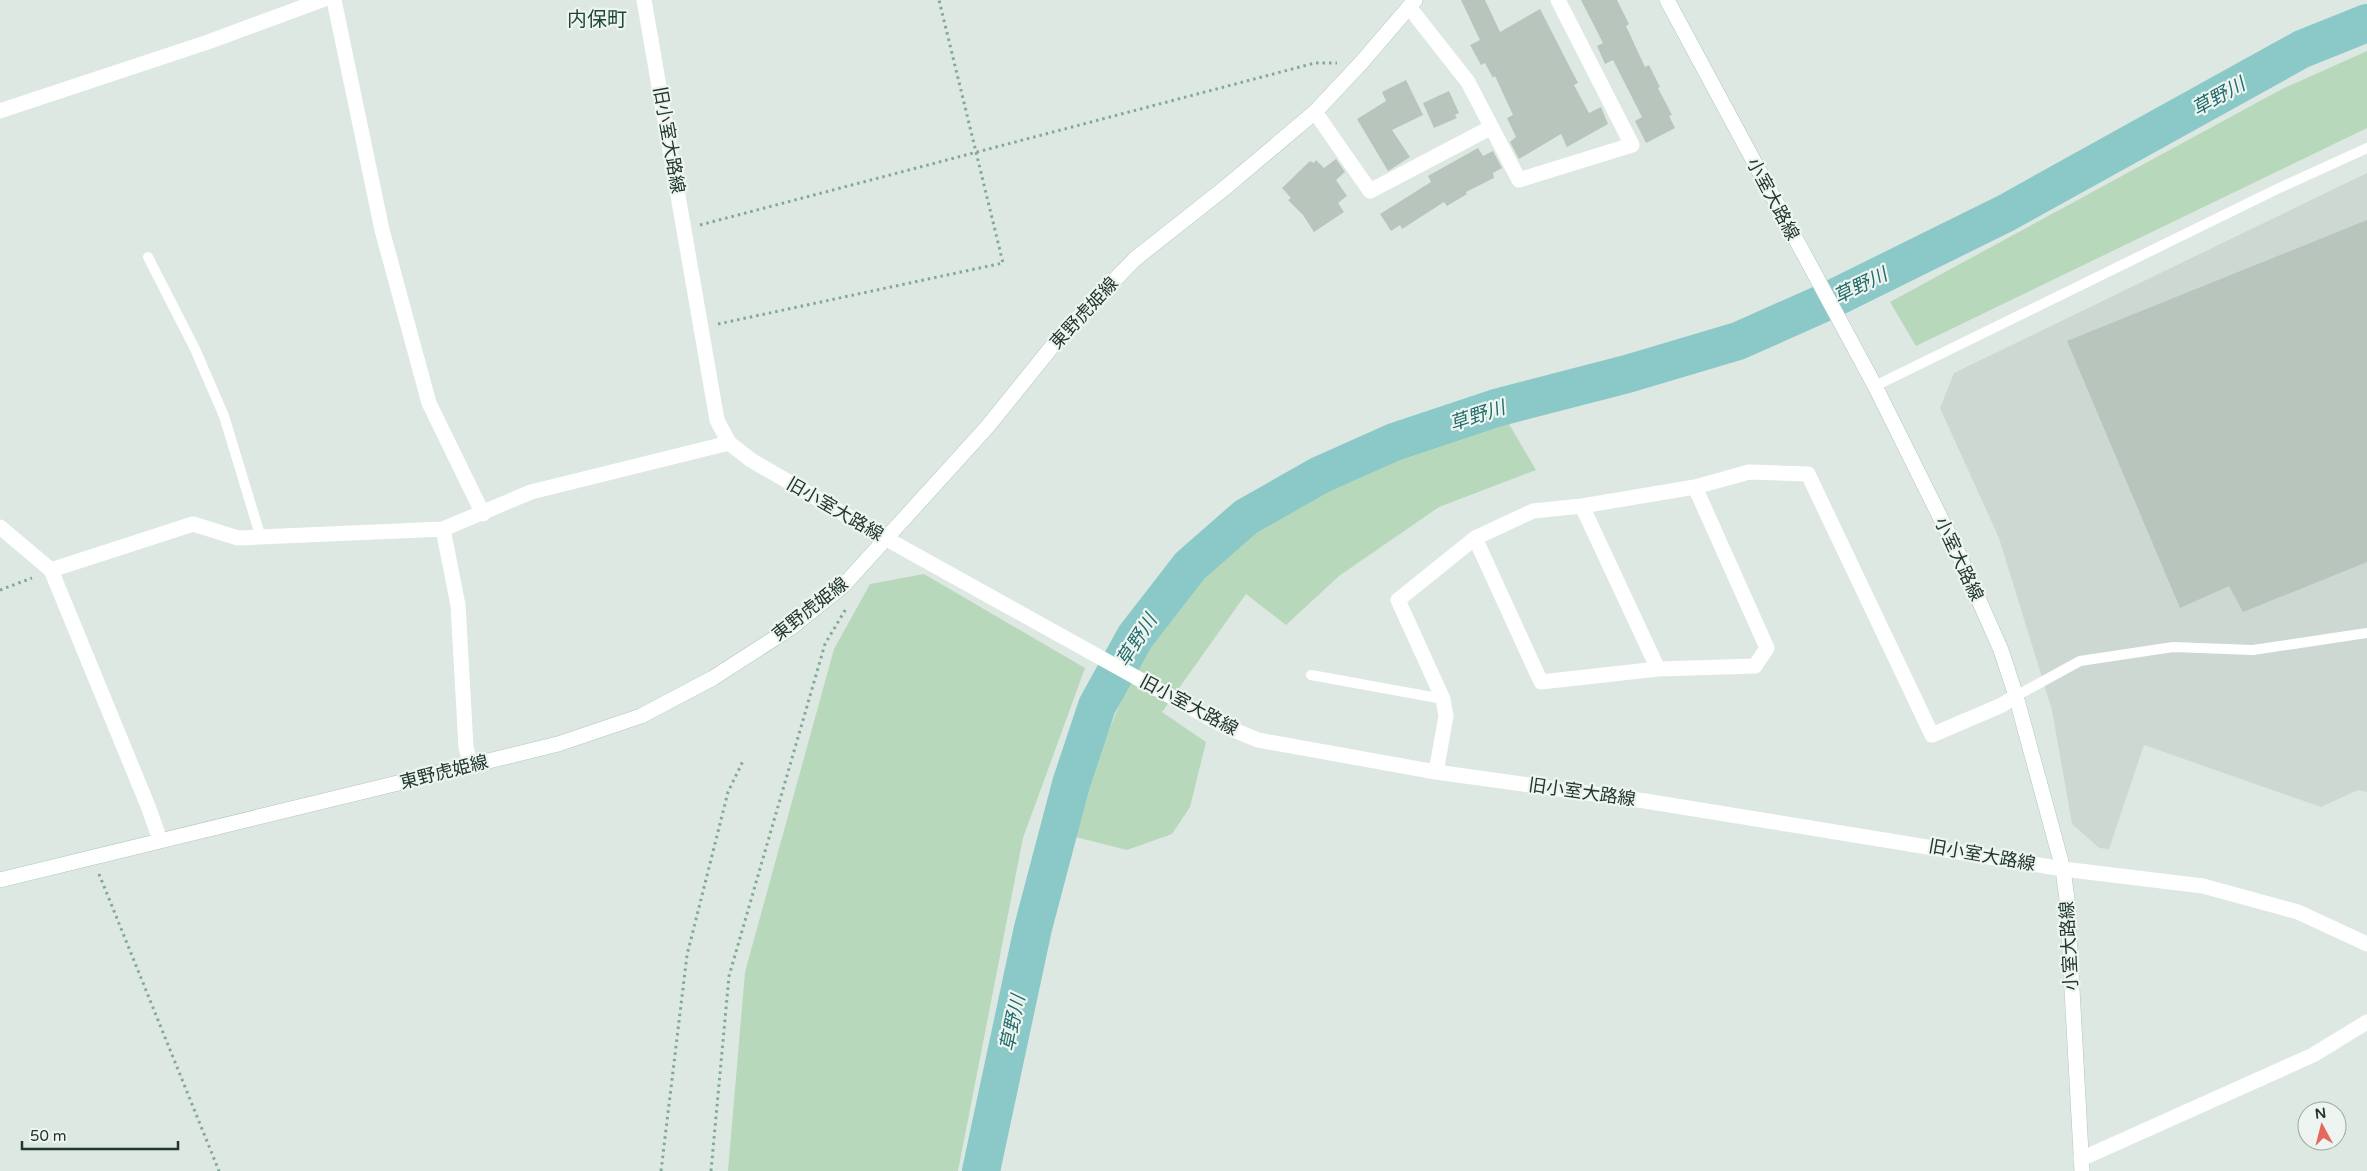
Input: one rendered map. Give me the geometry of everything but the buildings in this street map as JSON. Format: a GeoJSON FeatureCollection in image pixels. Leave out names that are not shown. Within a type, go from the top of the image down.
{"type":"FeatureCollection","features":[{"type":"Feature","properties":{"kind":"street"},"geometry":{"type":"LineString","coordinates":[[0,111],[208,42],[322,0]]}},
{"type":"Feature","properties":{"kind":"street"},"geometry":{"type":"LineString","coordinates":[[334,0],[382,230],[429,403],[483,514]]}},
{"type":"Feature","properties":{"kind":"street","name":"旧小室大路線"},"geometry":{"type":"LineString","coordinates":[[644,0],[717,420],[729,444],[750,460],[885,538],[1224,726],[1258,740],[1436,772],[1674,806],[2063,869],[2203,886],[2298,912],[2367,944]]}},
{"type":"Feature","properties":{"kind":"street"},"geometry":{"type":"LineString","coordinates":[[1412,3],[1468,82],[1490,128],[1519,180],[1632,145],[1558,0]]}},
{"type":"Feature","properties":{"kind":"street","name":"小室大路線"},"geometry":{"type":"LineString","coordinates":[[1667,0],[1872,382],[1959,555],[2001,650],[2016,696],[2063,869],[2068,909],[2082,1165]]}},
{"type":"Feature","properties":{"kind":"street","name":"東野虎姫線"},"geometry":{"type":"LineString","coordinates":[[0,880],[558,744],[641,716],[713,678],[792,627],[843,586],[988,426],[1063,332],[1135,259],[1226,187],[1315,112],[1361,63],[1412,3]]}},
{"type":"Feature","properties":{"kind":"street"},"geometry":{"type":"LineString","coordinates":[[1315,112],[1370,191],[1490,128]]}},
{"type":"Feature","properties":{"kind":"street"},"geometry":{"type":"LineString","coordinates":[[51,570],[194,524],[238,538],[443,529],[483,514],[531,492],[729,444]]}},
{"type":"Feature","properties":{"kind":"street"},"geometry":{"type":"LineString","coordinates":[[1436,772],[1446,716],[1443,699],[1398,600],[1475,538],[1533,511],[1582,506],[1695,486],[1749,472],[1808,474],[1932,735],[2002,705],[2016,696]]}},
{"type":"Feature","properties":{"kind":"street"},"geometry":{"type":"LineString","coordinates":[[1475,538],[1540,682],[1658,669],[1755,666],[1767,648],[1695,486]]}},
{"type":"Feature","properties":{"kind":"street"},"geometry":{"type":"LineString","coordinates":[[1582,506],[1658,669]]}},
{"type":"Feature","properties":{"kind":"street"},"geometry":{"type":"LineString","coordinates":[[0,527],[51,570],[148,806],[160,840]]}},
{"type":"Feature","properties":{"kind":"street"},"geometry":{"type":"LineString","coordinates":[[443,529],[458,605],[466,747],[471,766]]}},
{"type":"Feature","properties":{"kind":"street"},"geometry":{"type":"LineString","coordinates":[[2082,1165],[2313,1055],[2367,1022]]}},
{"type":"Feature","properties":{"kind":"lane"},"geometry":{"type":"LineString","coordinates":[[1872,382],[2367,148]]}},
{"type":"Feature","properties":{"kind":"lane"},"geometry":{"type":"LineString","coordinates":[[148,257],[195,349],[224,416],[261,538]]}},
{"type":"Feature","properties":{"kind":"lane"},"geometry":{"type":"LineString","coordinates":[[2016,696],[2080,661],[2173,648],[2253,650],[2367,633]]}},
{"type":"Feature","properties":{"kind":"lane"},"geometry":{"type":"LineString","coordinates":[[1311,675],[1443,699]]}},
{"type":"Feature","properties":{"kind":"path"},"geometry":{"type":"LineString","coordinates":[[702,328],[1003,263],[939,0]]}},
{"type":"Feature","properties":{"kind":"path"},"geometry":{"type":"LineString","coordinates":[[684,229],[1315,63],[1361,63]]}},
{"type":"Feature","properties":{"kind":"path"},"geometry":{"type":"LineString","coordinates":[[0,590],[51,570]]}},
{"type":"Feature","properties":{"kind":"path"},"geometry":{"type":"LineString","coordinates":[[711,1171],[729,976],[825,644],[848,605]]}},
{"type":"Feature","properties":{"kind":"path"},"geometry":{"type":"LineString","coordinates":[[661,1171],[687,955],[728,792],[743,761]]}},
{"type":"Feature","properties":{"kind":"path"},"geometry":{"type":"LineString","coordinates":[[92,857],[219,1171]]}},
{"type":"Feature","properties":{"kind":"shaded area"},"geometry":{"type":"Polygon","coordinates":[[[2367,173],[2367,792],[2358,790],[2321,807],[2144,745],[2109,849],[2099,848],[2072,824],[2052,710],[1999,538],[1940,408],[1954,373],[2367,173]]]}},
{"type":"Feature","properties":{"kind":"green space"},"geometry":{"type":"Polygon","coordinates":[[[2367,51],[2367,128],[1916,346],[1890,302],[2282,89],[2367,51]]]}},
{"type":"Feature","properties":{"kind":"green space"},"geometry":{"type":"Polygon","coordinates":[[[1502,412],[1536,470],[1439,507],[1339,576],[1286,625],[1246,594],[1162,712],[1206,742],[1190,807],[1172,834],[1127,850],[1064,834],[1148,639],[1234,539],[1343,476],[1502,412]]]}},
{"type":"Feature","properties":{"kind":"green space"},"geometry":{"type":"Polygon","coordinates":[[[924,574],[1085,668],[1023,838],[958,1171],[728,1171],[745,972],[834,649],[870,584],[924,574]]]}},
{"type":"Feature","properties":{"kind":"waterway","name":"草野川"},"geometry":{"type":"LineString","coordinates":[[981,1171],[1033,928],[1071,784],[1097,706],[1135,637],[1190,566],[1246,517],[1320,475],[1394,442],[1496,408],[1627,374],[1738,341],[1828,301],[2006,213],[2302,49],[2367,23]]}},
{"type":"Feature","properties":{"kind":"district","name":"内保町"},"geometry":{"type":"Point","coordinates":[597,19]}}]}
